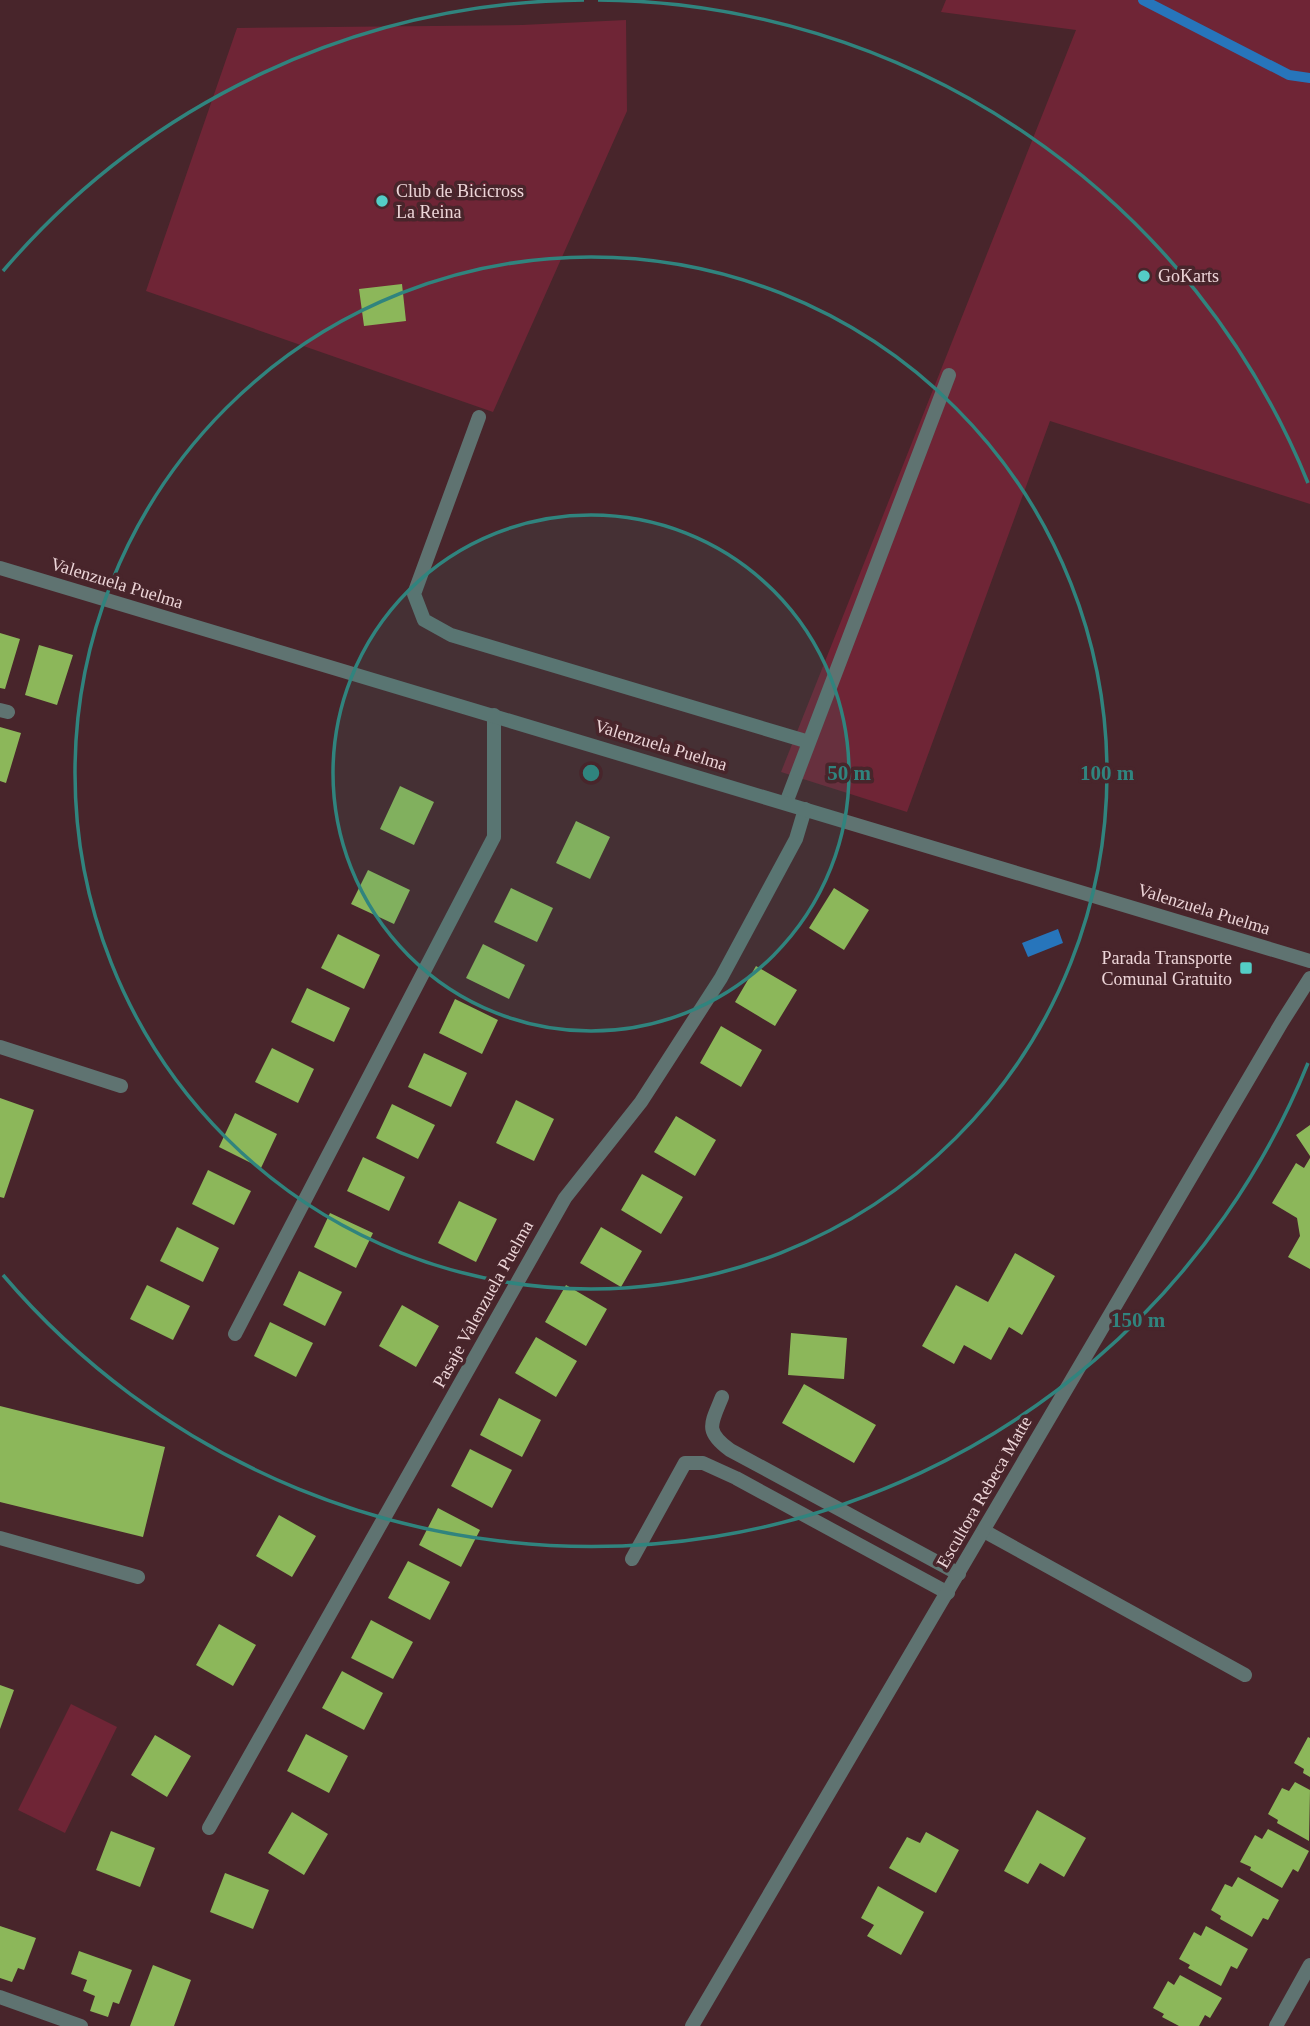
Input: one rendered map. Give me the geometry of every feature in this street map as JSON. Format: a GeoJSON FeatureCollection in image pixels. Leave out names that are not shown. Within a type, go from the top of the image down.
{"type":"FeatureCollection","features":[{"type":"Feature","properties":{"kind":"street"},"geometry":{"type":"LineString","coordinates":[[786,803],[949,375]]}},
{"type":"Feature","properties":{"kind":"street"},"geometry":{"type":"LineString","coordinates":[[479,417],[414,594],[424,620],[451,635],[808,742]]}},
{"type":"Feature","properties":{"kind":"street","name":"Valenzuela Puelma"},"geometry":{"type":"LineString","coordinates":[[0,568],[1310,961]]}},
{"type":"Feature","properties":{"kind":"street"},"geometry":{"type":"LineString","coordinates":[[235,1334],[494,837],[494,715]]}},
{"type":"Feature","properties":{"kind":"street","name":"Pasaje Valenzuela Puelma"},"geometry":{"type":"LineString","coordinates":[[209,1828],[565,1198],[641,1102],[721,978],[796,839],[805,809]]}},
{"type":"Feature","properties":{"kind":"street","name":"Escultora Rebeca Matte"},"geometry":{"type":"LineString","coordinates":[[692,2026],[1310,978]]}},
{"type":"Feature","properties":{"kind":"street"},"geometry":{"type":"LineString","coordinates":[[0,1047],[121,1086]]}},
{"type":"Feature","properties":{"kind":"street"},"geometry":{"type":"LineString","coordinates":[[722,1397],[711,1424],[718,1441],[730,1450],[958,1574]]}},
{"type":"Feature","properties":{"kind":"street"},"geometry":{"type":"LineString","coordinates":[[632,1559],[685,1463],[703,1463],[729,1474],[948,1593]]}},
{"type":"Feature","properties":{"kind":"street"},"geometry":{"type":"LineString","coordinates":[[984,1531],[1245,1675]]}},
{"type":"Feature","properties":{"kind":"street"},"geometry":{"type":"LineString","coordinates":[[0,1538],[138,1577]]}},
{"type":"Feature","properties":{"kind":"street"},"geometry":{"type":"LineString","coordinates":[[1276,2026],[1310,1965]]}},
{"type":"Feature","properties":{"kind":"street"},"geometry":{"type":"LineString","coordinates":[[0,1997],[82,2026]]}},
{"type":"Feature","properties":{"kind":"shaded area","name":"GoKarts"},"geometry":{"type":"Polygon","coordinates":[[[946,0],[1310,0],[1310,504],[1050,421],[907,812],[781,772],[1076,30],[941,12],[946,0]]]}},
{"type":"Feature","properties":{"kind":"shaded area","name":"Club de Bicicross La Reina"},"geometry":{"type":"Polygon","coordinates":[[[626,20],[627,111],[493,412],[146,291],[237,28],[522,25],[626,20]]]}},
{"type":"Feature","properties":{"kind":"shaded area"},"geometry":{"type":"Polygon","coordinates":[[[71,1704],[117,1727],[65,1833],[18,1810],[71,1704]]]}},
{"type":"Feature","properties":{"kind":"water"},"geometry":{"type":"Polygon","coordinates":[[[1058,929],[1063,943],[1028,957],[1022,943],[1058,929]]]}},
{"type":"Feature","properties":{"kind":"building"},"geometry":{"type":"Polygon","coordinates":[[[402,284],[406,321],[364,326],[359,289],[402,284]]]}},
{"type":"Feature","properties":{"kind":"building"},"geometry":{"type":"Polygon","coordinates":[[[0,633],[20,639],[5,689],[0,688],[0,633]]]}},
{"type":"Feature","properties":{"kind":"building"},"geometry":{"type":"Polygon","coordinates":[[[39,645],[73,655],[57,705],[25,695],[39,645]]]}},
{"type":"Feature","properties":{"kind":"building"},"geometry":{"type":"Polygon","coordinates":[[[0,727],[21,733],[6,783],[0,781],[0,727]]]}},
{"type":"Feature","properties":{"kind":"building"},"geometry":{"type":"Polygon","coordinates":[[[400,786],[434,802],[414,845],[380,829],[400,786]]]}},
{"type":"Feature","properties":{"kind":"building"},"geometry":{"type":"Polygon","coordinates":[[[576,821],[610,837],[590,879],[556,863],[576,821]]]}},
{"type":"Feature","properties":{"kind":"building"},"geometry":{"type":"Polygon","coordinates":[[[368,870],[410,890],[394,924],[351,904],[368,870]]]}},
{"type":"Feature","properties":{"kind":"building"},"geometry":{"type":"Polygon","coordinates":[[[511,888],[553,908],[537,942],[494,922],[511,888]]]}},
{"type":"Feature","properties":{"kind":"building"},"geometry":{"type":"Polygon","coordinates":[[[834,888],[869,910],[844,950],[809,928],[834,888]]]}},
{"type":"Feature","properties":{"kind":"building"},"geometry":{"type":"Polygon","coordinates":[[[338,934],[380,955],[364,989],[321,968],[338,934]]]}},
{"type":"Feature","properties":{"kind":"building"},"geometry":{"type":"Polygon","coordinates":[[[483,944],[525,965],[509,999],[466,978],[483,944]]]}},
{"type":"Feature","properties":{"kind":"building"},"geometry":{"type":"Polygon","coordinates":[[[756,966],[797,990],[775,1026],[735,1002],[756,966]]]}},
{"type":"Feature","properties":{"kind":"building"},"geometry":{"type":"Polygon","coordinates":[[[307,988],[350,1008],[334,1042],[291,1022],[307,988]]]}},
{"type":"Feature","properties":{"kind":"building"},"geometry":{"type":"Polygon","coordinates":[[[455,999],[498,1020],[482,1054],[439,1033],[455,999]]]}},
{"type":"Feature","properties":{"kind":"building"},"geometry":{"type":"Polygon","coordinates":[[[721,1026],[762,1050],[741,1087],[700,1063],[721,1026]]]}},
{"type":"Feature","properties":{"kind":"building"},"geometry":{"type":"Polygon","coordinates":[[[272,1048],[314,1069],[298,1103],[255,1082],[272,1048]]]}},
{"type":"Feature","properties":{"kind":"building"},"geometry":{"type":"Polygon","coordinates":[[[424,1053],[467,1073],[451,1107],[408,1087],[424,1053]]]}},
{"type":"Feature","properties":{"kind":"building"},"geometry":{"type":"Polygon","coordinates":[[[0,1098],[34,1110],[4,1198],[0,1197],[0,1098]]]}},
{"type":"Feature","properties":{"kind":"building"},"geometry":{"type":"Polygon","coordinates":[[[516,1100],[554,1119],[534,1161],[496,1143],[516,1100]]]}},
{"type":"Feature","properties":{"kind":"building"},"geometry":{"type":"Polygon","coordinates":[[[392,1104],[435,1125],[418,1159],[376,1138],[392,1104]]]}},
{"type":"Feature","properties":{"kind":"building"},"geometry":{"type":"Polygon","coordinates":[[[235,1113],[277,1134],[261,1168],[219,1147],[235,1113]]]}},
{"type":"Feature","properties":{"kind":"building"},"geometry":{"type":"Polygon","coordinates":[[[676,1116],[716,1140],[695,1176],[654,1152],[676,1116]]]}},
{"type":"Feature","properties":{"kind":"building"},"geometry":{"type":"Polygon","coordinates":[[[1310,1125],[1310,1156],[1296,1135],[1310,1125]]]}},
{"type":"Feature","properties":{"kind":"building"},"geometry":{"type":"Polygon","coordinates":[[[363,1157],[405,1177],[389,1211],[347,1191],[363,1157]]]}},
{"type":"Feature","properties":{"kind":"building"},"geometry":{"type":"Polygon","coordinates":[[[1310,1158],[1310,1269],[1288,1257],[1300,1236],[1297,1218],[1272,1203],[1296,1163],[1304,1168],[1310,1158]]]}},
{"type":"Feature","properties":{"kind":"building"},"geometry":{"type":"Polygon","coordinates":[[[208,1170],[251,1191],[234,1225],[192,1204],[208,1170]]]}},
{"type":"Feature","properties":{"kind":"building"},"geometry":{"type":"Polygon","coordinates":[[[642,1174],[683,1197],[661,1234],[621,1210],[642,1174]]]}},
{"type":"Feature","properties":{"kind":"building"},"geometry":{"type":"Polygon","coordinates":[[[459,1201],[497,1219],[476,1262],[438,1243],[459,1201]]]}},
{"type":"Feature","properties":{"kind":"building"},"geometry":{"type":"Polygon","coordinates":[[[330,1213],[373,1233],[356,1268],[314,1247],[330,1213]]]}},
{"type":"Feature","properties":{"kind":"building"},"geometry":{"type":"Polygon","coordinates":[[[177,1227],[219,1248],[203,1282],[160,1261],[177,1227]]]}},
{"type":"Feature","properties":{"kind":"building"},"geometry":{"type":"Polygon","coordinates":[[[601,1227],[642,1251],[621,1287],[580,1263],[601,1227]]]}},
{"type":"Feature","properties":{"kind":"building"},"geometry":{"type":"Polygon","coordinates":[[[1015,1253],[1055,1276],[1022,1335],[1009,1327],[991,1360],[964,1345],[954,1364],[922,1346],[956,1285],[988,1302],[1015,1253]]]}},
{"type":"Feature","properties":{"kind":"building"},"geometry":{"type":"Polygon","coordinates":[[[299,1271],[342,1292],[325,1326],[283,1305],[299,1271]]]}},
{"type":"Feature","properties":{"kind":"building"},"geometry":{"type":"Polygon","coordinates":[[[147,1285],[190,1306],[173,1340],[130,1319],[147,1285]]]}},
{"type":"Feature","properties":{"kind":"building"},"geometry":{"type":"Polygon","coordinates":[[[566,1285],[607,1309],[586,1346],[545,1322],[566,1285]]]}},
{"type":"Feature","properties":{"kind":"building"},"geometry":{"type":"Polygon","coordinates":[[[402,1305],[439,1326],[416,1367],[379,1346],[402,1305]]]}},
{"type":"Feature","properties":{"kind":"building"},"geometry":{"type":"Polygon","coordinates":[[[270,1322],[313,1343],[296,1377],[254,1356],[270,1322]]]}},
{"type":"Feature","properties":{"kind":"building"},"geometry":{"type":"Polygon","coordinates":[[[791,1333],[847,1338],[844,1379],[788,1375],[791,1333]]]}},
{"type":"Feature","properties":{"kind":"building"},"geometry":{"type":"Polygon","coordinates":[[[536,1337],[577,1361],[556,1397],[515,1373],[536,1337]]]}},
{"type":"Feature","properties":{"kind":"building"},"geometry":{"type":"Polygon","coordinates":[[[804,1384],[876,1425],[854,1463],[782,1423],[804,1384]]]}},
{"type":"Feature","properties":{"kind":"building"},"geometry":{"type":"Polygon","coordinates":[[[499,1398],[541,1420],[522,1457],[480,1435],[499,1398]]]}},
{"type":"Feature","properties":{"kind":"building"},"geometry":{"type":"Polygon","coordinates":[[[0,1406],[165,1447],[143,1537],[0,1502],[0,1406]]]}},
{"type":"Feature","properties":{"kind":"building"},"geometry":{"type":"Polygon","coordinates":[[[470,1449],[512,1470],[492,1508],[451,1486],[470,1449]]]}},
{"type":"Feature","properties":{"kind":"building"},"geometry":{"type":"Polygon","coordinates":[[[438,1508],[480,1530],[461,1567],[419,1545],[438,1508]]]}},
{"type":"Feature","properties":{"kind":"building"},"geometry":{"type":"Polygon","coordinates":[[[279,1515],[316,1536],[292,1577],[256,1556],[279,1515]]]}},
{"type":"Feature","properties":{"kind":"building"},"geometry":{"type":"Polygon","coordinates":[[[408,1561],[450,1582],[430,1620],[388,1598],[408,1561]]]}},
{"type":"Feature","properties":{"kind":"building"},"geometry":{"type":"Polygon","coordinates":[[[371,1620],[413,1642],[393,1679],[351,1658],[371,1620]]]}},
{"type":"Feature","properties":{"kind":"building"},"geometry":{"type":"Polygon","coordinates":[[[219,1624],[256,1645],[233,1686],[196,1665],[219,1624]]]}},
{"type":"Feature","properties":{"kind":"building"},"geometry":{"type":"Polygon","coordinates":[[[342,1671],[383,1693],[364,1730],[322,1708],[342,1671]]]}},
{"type":"Feature","properties":{"kind":"building"},"geometry":{"type":"Polygon","coordinates":[[[0,1685],[14,1690],[0,1729],[0,1685]]]}},
{"type":"Feature","properties":{"kind":"building"},"geometry":{"type":"Polygon","coordinates":[[[306,1734],[348,1756],[329,1793],[287,1771],[306,1734]]]}},
{"type":"Feature","properties":{"kind":"building"},"geometry":{"type":"Polygon","coordinates":[[[155,1735],[191,1756],[167,1797],[131,1775],[155,1735]]]}},
{"type":"Feature","properties":{"kind":"building"},"geometry":{"type":"Polygon","coordinates":[[[1308,1737],[1310,1738],[1310,1777],[1294,1763],[1308,1737]]]}},
{"type":"Feature","properties":{"kind":"building"},"geometry":{"type":"Polygon","coordinates":[[[1295,1782],[1310,1790],[1309,1841],[1277,1823],[1278,1820],[1268,1814],[1282,1788],[1289,1791],[1295,1782]]]}},
{"type":"Feature","properties":{"kind":"building"},"geometry":{"type":"Polygon","coordinates":[[[1037,1810],[1086,1838],[1064,1877],[1040,1863],[1028,1884],[1004,1871],[1037,1810]]]}},
{"type":"Feature","properties":{"kind":"building"},"geometry":{"type":"Polygon","coordinates":[[[292,1812],[328,1834],[304,1875],[268,1853],[292,1812]]]}},
{"type":"Feature","properties":{"kind":"building"},"geometry":{"type":"Polygon","coordinates":[[[1268,1829],[1309,1851],[1298,1872],[1293,1869],[1282,1888],[1240,1862],[1255,1835],[1262,1839],[1268,1829]]]}},
{"type":"Feature","properties":{"kind":"building"},"geometry":{"type":"Polygon","coordinates":[[[111,1831],[155,1848],[140,1887],[96,1870],[111,1831]]]}},
{"type":"Feature","properties":{"kind":"building"},"geometry":{"type":"Polygon","coordinates":[[[926,1832],[959,1850],[936,1893],[889,1868],[907,1837],[920,1843],[926,1832]]]}},
{"type":"Feature","properties":{"kind":"building"},"geometry":{"type":"Polygon","coordinates":[[[225,1873],[269,1890],[253,1929],[210,1912],[225,1873]]]}},
{"type":"Feature","properties":{"kind":"building"},"geometry":{"type":"Polygon","coordinates":[[[1238,1877],[1279,1900],[1268,1920],[1263,1918],[1252,1937],[1220,1919],[1221,1916],[1211,1910],[1225,1884],[1232,1887],[1238,1877]]]}},
{"type":"Feature","properties":{"kind":"building"},"geometry":{"type":"Polygon","coordinates":[[[878,1886],[924,1912],[901,1955],[867,1936],[874,1925],[861,1918],[878,1886]]]}},
{"type":"Feature","properties":{"kind":"building"},"geometry":{"type":"Polygon","coordinates":[[[0,1926],[36,1938],[24,1970],[18,1968],[12,1982],[0,1978],[0,1926]]]}},
{"type":"Feature","properties":{"kind":"building"},"geometry":{"type":"Polygon","coordinates":[[[1206,1926],[1248,1949],[1237,1969],[1231,1966],[1221,1986],[1188,1968],[1190,1965],[1179,1959],[1194,1932],[1201,1936],[1206,1926]]]}},
{"type":"Feature","properties":{"kind":"building"},"geometry":{"type":"Polygon","coordinates":[[[79,1951],[132,1970],[119,2004],[113,2002],[108,2017],[90,2011],[95,1996],[83,1991],[87,1980],[71,1974],[79,1951]]]}},
{"type":"Feature","properties":{"kind":"building"},"geometry":{"type":"Polygon","coordinates":[[[153,1965],[191,1980],[174,2026],[130,2026],[153,1965]]]}},
{"type":"Feature","properties":{"kind":"building"},"geometry":{"type":"Polygon","coordinates":[[[1180,1975],[1222,1998],[1210,2018],[1205,2015],[1199,2026],[1179,2026],[1162,2017],[1164,2014],[1153,2008],[1168,1981],[1174,1985],[1180,1975]]]}},
{"type":"Feature","properties":{"kind":"waterway"},"geometry":{"type":"LineString","coordinates":[[1143,0],[1289,75],[1310,78]]}},
{"type":"Feature","properties":{"kind":"place","name":"Club de Bicicross La Reina"},"geometry":{"type":"Point","coordinates":[382,201]}},
{"type":"Feature","properties":{"kind":"place","name":"GoKarts"},"geometry":{"type":"Point","coordinates":[1144,276]}},
{"type":"Feature","properties":{"kind":"place","name":"Parada Transporte Comunal Gratuito"},"geometry":{"type":"Point","coordinates":[1246,968]}}]}
